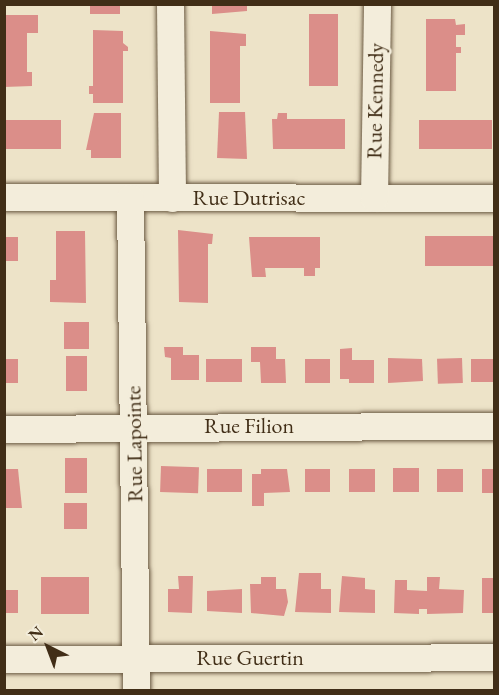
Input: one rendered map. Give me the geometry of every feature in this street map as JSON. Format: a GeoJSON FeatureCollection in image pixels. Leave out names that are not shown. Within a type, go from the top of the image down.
{"type":"FeatureCollection","features":[{"type":"Feature","properties":{"kind":"street"},"geometry":{"type":"LineString","coordinates":[[170,4],[172,198]]}},
{"type":"Feature","properties":{"kind":"street","name":"Rue Kennedy"},"geometry":{"type":"LineString","coordinates":[[374,198],[377,4]]}},
{"type":"Feature","properties":{"kind":"street","name":"Rue Dutrisac"},"geometry":{"type":"LineString","coordinates":[[4,197],[495,198]]}},
{"type":"Feature","properties":{"kind":"street","name":"Rue Lapointe"},"geometry":{"type":"LineString","coordinates":[[130,198],[136,690]]}},
{"type":"Feature","properties":{"kind":"street","name":"Rue Filion"},"geometry":{"type":"LineString","coordinates":[[4,429],[495,426]]}},
{"type":"Feature","properties":{"kind":"street","name":"Rue Guertin"},"geometry":{"type":"LineString","coordinates":[[4,659],[495,657]]}},
{"type":"Feature","properties":{"kind":"building"},"geometry":{"type":"Polygon","coordinates":[[[90,4],[120,4],[120,14],[90,14],[90,4]]]}},
{"type":"Feature","properties":{"kind":"building"},"geometry":{"type":"Polygon","coordinates":[[[212,4],[247,4],[247,11],[212,14],[212,4]]]}},
{"type":"Feature","properties":{"kind":"building"},"geometry":{"type":"Polygon","coordinates":[[[309,14],[338,14],[338,86],[309,86],[309,14]]]}},
{"type":"Feature","properties":{"kind":"building"},"geometry":{"type":"Polygon","coordinates":[[[4,15],[38,15],[38,33],[27,33],[27,72],[32,72],[32,86],[4,87],[4,15]]]}},
{"type":"Feature","properties":{"kind":"building"},"geometry":{"type":"Polygon","coordinates":[[[426,19],[455,19],[456,25],[465,24],[465,35],[456,35],[456,47],[461,47],[461,53],[456,53],[456,91],[426,91],[426,19]]]}},
{"type":"Feature","properties":{"kind":"building"},"geometry":{"type":"Polygon","coordinates":[[[93,30],[123,31],[123,43],[128,47],[128,51],[123,51],[123,103],[93,103],[93,94],[89,94],[89,86],[93,86],[93,30]]]}},
{"type":"Feature","properties":{"kind":"building"},"geometry":{"type":"Polygon","coordinates":[[[210,31],[246,34],[246,46],[240,46],[240,103],[210,103],[210,31]]]}},
{"type":"Feature","properties":{"kind":"building"},"geometry":{"type":"Polygon","coordinates":[[[219,112],[245,112],[247,159],[217,158],[219,112]]]}},
{"type":"Feature","properties":{"kind":"building"},"geometry":{"type":"Polygon","coordinates":[[[94,113],[121,113],[121,158],[91,158],[91,150],[86,150],[94,113]]]}},
{"type":"Feature","properties":{"kind":"building"},"geometry":{"type":"Polygon","coordinates":[[[278,113],[287,113],[287,119],[345,119],[345,149],[273,149],[272,119],[277,119],[278,113]]]}},
{"type":"Feature","properties":{"kind":"building"},"geometry":{"type":"Polygon","coordinates":[[[4,120],[61,120],[61,149],[4,149],[4,120]]]}},
{"type":"Feature","properties":{"kind":"building"},"geometry":{"type":"Polygon","coordinates":[[[419,120],[492,120],[492,149],[419,149],[419,120]]]}},
{"type":"Feature","properties":{"kind":"building"},"geometry":{"type":"Polygon","coordinates":[[[178,230],[213,234],[212,244],[208,244],[208,303],[179,302],[178,230]]]}},
{"type":"Feature","properties":{"kind":"building"},"geometry":{"type":"Polygon","coordinates":[[[56,231],[85,231],[86,303],[50,302],[50,280],[56,280],[56,231]]]}},
{"type":"Feature","properties":{"kind":"building"},"geometry":{"type":"Polygon","coordinates":[[[425,236],[494,236],[494,266],[425,266],[425,236]]]}},
{"type":"Feature","properties":{"kind":"building"},"geometry":{"type":"Polygon","coordinates":[[[4,237],[18,237],[18,261],[4,261],[4,237]]]}},
{"type":"Feature","properties":{"kind":"building"},"geometry":{"type":"Polygon","coordinates":[[[249,237],[320,237],[320,268],[315,268],[315,276],[304,276],[304,268],[265,268],[266,277],[252,277],[249,237]]]}},
{"type":"Feature","properties":{"kind":"building"},"geometry":{"type":"Polygon","coordinates":[[[64,322],[89,322],[89,349],[64,349],[64,322]]]}},
{"type":"Feature","properties":{"kind":"building"},"geometry":{"type":"Polygon","coordinates":[[[164,347],[183,347],[183,355],[199,355],[199,380],[171,380],[171,358],[165,357],[164,347]]]}},
{"type":"Feature","properties":{"kind":"building"},"geometry":{"type":"Polygon","coordinates":[[[251,347],[276,347],[276,359],[285,359],[286,383],[261,383],[260,362],[251,362],[251,347]]]}},
{"type":"Feature","properties":{"kind":"building"},"geometry":{"type":"Polygon","coordinates":[[[352,348],[352,360],[374,360],[374,383],[349,383],[349,379],[340,379],[340,349],[352,348]]]}},
{"type":"Feature","properties":{"kind":"building"},"geometry":{"type":"Polygon","coordinates":[[[66,356],[87,356],[87,391],[66,391],[66,356]]]}},
{"type":"Feature","properties":{"kind":"building"},"geometry":{"type":"Polygon","coordinates":[[[388,358],[422,359],[423,381],[388,383],[388,358]]]}},
{"type":"Feature","properties":{"kind":"building"},"geometry":{"type":"Polygon","coordinates":[[[462,358],[463,383],[438,384],[437,359],[462,358]]]}},
{"type":"Feature","properties":{"kind":"building"},"geometry":{"type":"Polygon","coordinates":[[[4,359],[18,359],[18,383],[4,383],[4,359]]]}},
{"type":"Feature","properties":{"kind":"building"},"geometry":{"type":"Polygon","coordinates":[[[206,359],[242,359],[242,382],[206,382],[206,359]]]}},
{"type":"Feature","properties":{"kind":"building"},"geometry":{"type":"Polygon","coordinates":[[[305,359],[330,359],[330,383],[305,383],[305,359]]]}},
{"type":"Feature","properties":{"kind":"building"},"geometry":{"type":"Polygon","coordinates":[[[471,359],[494,359],[494,382],[471,382],[471,359]]]}},
{"type":"Feature","properties":{"kind":"building"},"geometry":{"type":"Polygon","coordinates":[[[65,458],[87,458],[87,493],[65,493],[65,458]]]}},
{"type":"Feature","properties":{"kind":"building"},"geometry":{"type":"Polygon","coordinates":[[[161,466],[199,467],[198,493],[160,492],[161,466]]]}},
{"type":"Feature","properties":{"kind":"building"},"geometry":{"type":"Polygon","coordinates":[[[393,468],[419,468],[419,492],[393,492],[393,468]]]}},
{"type":"Feature","properties":{"kind":"building"},"geometry":{"type":"Polygon","coordinates":[[[5,469],[18,469],[22,508],[5,508],[5,469]]]}},
{"type":"Feature","properties":{"kind":"building"},"geometry":{"type":"Polygon","coordinates":[[[207,469],[242,469],[242,492],[207,492],[207,469]]]}},
{"type":"Feature","properties":{"kind":"building"},"geometry":{"type":"Polygon","coordinates":[[[261,469],[287,469],[290,492],[264,493],[264,506],[252,506],[252,474],[261,474],[261,469]]]}},
{"type":"Feature","properties":{"kind":"building"},"geometry":{"type":"Polygon","coordinates":[[[305,469],[330,469],[330,492],[305,492],[305,469]]]}},
{"type":"Feature","properties":{"kind":"building"},"geometry":{"type":"Polygon","coordinates":[[[349,469],[375,469],[375,492],[349,492],[349,469]]]}},
{"type":"Feature","properties":{"kind":"building"},"geometry":{"type":"Polygon","coordinates":[[[437,469],[463,469],[463,492],[437,492],[437,469]]]}},
{"type":"Feature","properties":{"kind":"building"},"geometry":{"type":"Polygon","coordinates":[[[482,469],[494,469],[494,493],[482,493],[482,469]]]}},
{"type":"Feature","properties":{"kind":"building"},"geometry":{"type":"Polygon","coordinates":[[[64,503],[87,503],[87,529],[64,529],[64,503]]]}},
{"type":"Feature","properties":{"kind":"building"},"geometry":{"type":"Polygon","coordinates":[[[299,573],[321,573],[321,589],[331,589],[331,613],[295,612],[299,573]]]}},
{"type":"Feature","properties":{"kind":"building"},"geometry":{"type":"Polygon","coordinates":[[[178,576],[193,576],[192,613],[168,612],[168,589],[179,589],[178,576]]]}},
{"type":"Feature","properties":{"kind":"building"},"geometry":{"type":"Polygon","coordinates":[[[342,576],[365,578],[365,589],[375,590],[375,613],[339,612],[342,576]]]}},
{"type":"Feature","properties":{"kind":"building"},"geometry":{"type":"Polygon","coordinates":[[[41,577],[89,577],[89,614],[41,614],[41,577]]]}},
{"type":"Feature","properties":{"kind":"building"},"geometry":{"type":"Polygon","coordinates":[[[261,577],[276,577],[276,589],[286,589],[288,602],[284,616],[251,613],[250,584],[261,584],[261,577]]]}},
{"type":"Feature","properties":{"kind":"building"},"geometry":{"type":"Polygon","coordinates":[[[427,577],[440,577],[439,589],[464,590],[463,613],[427,614],[427,609],[419,609],[419,614],[394,613],[395,580],[407,580],[407,590],[427,591],[427,577]]]}},
{"type":"Feature","properties":{"kind":"building"},"geometry":{"type":"Polygon","coordinates":[[[482,578],[494,578],[494,613],[482,613],[482,578]]]}},
{"type":"Feature","properties":{"kind":"building"},"geometry":{"type":"Polygon","coordinates":[[[242,589],[242,613],[207,611],[207,591],[242,589]]]}},
{"type":"Feature","properties":{"kind":"building"},"geometry":{"type":"Polygon","coordinates":[[[4,590],[18,590],[18,613],[4,613],[4,590]]]}}]}
